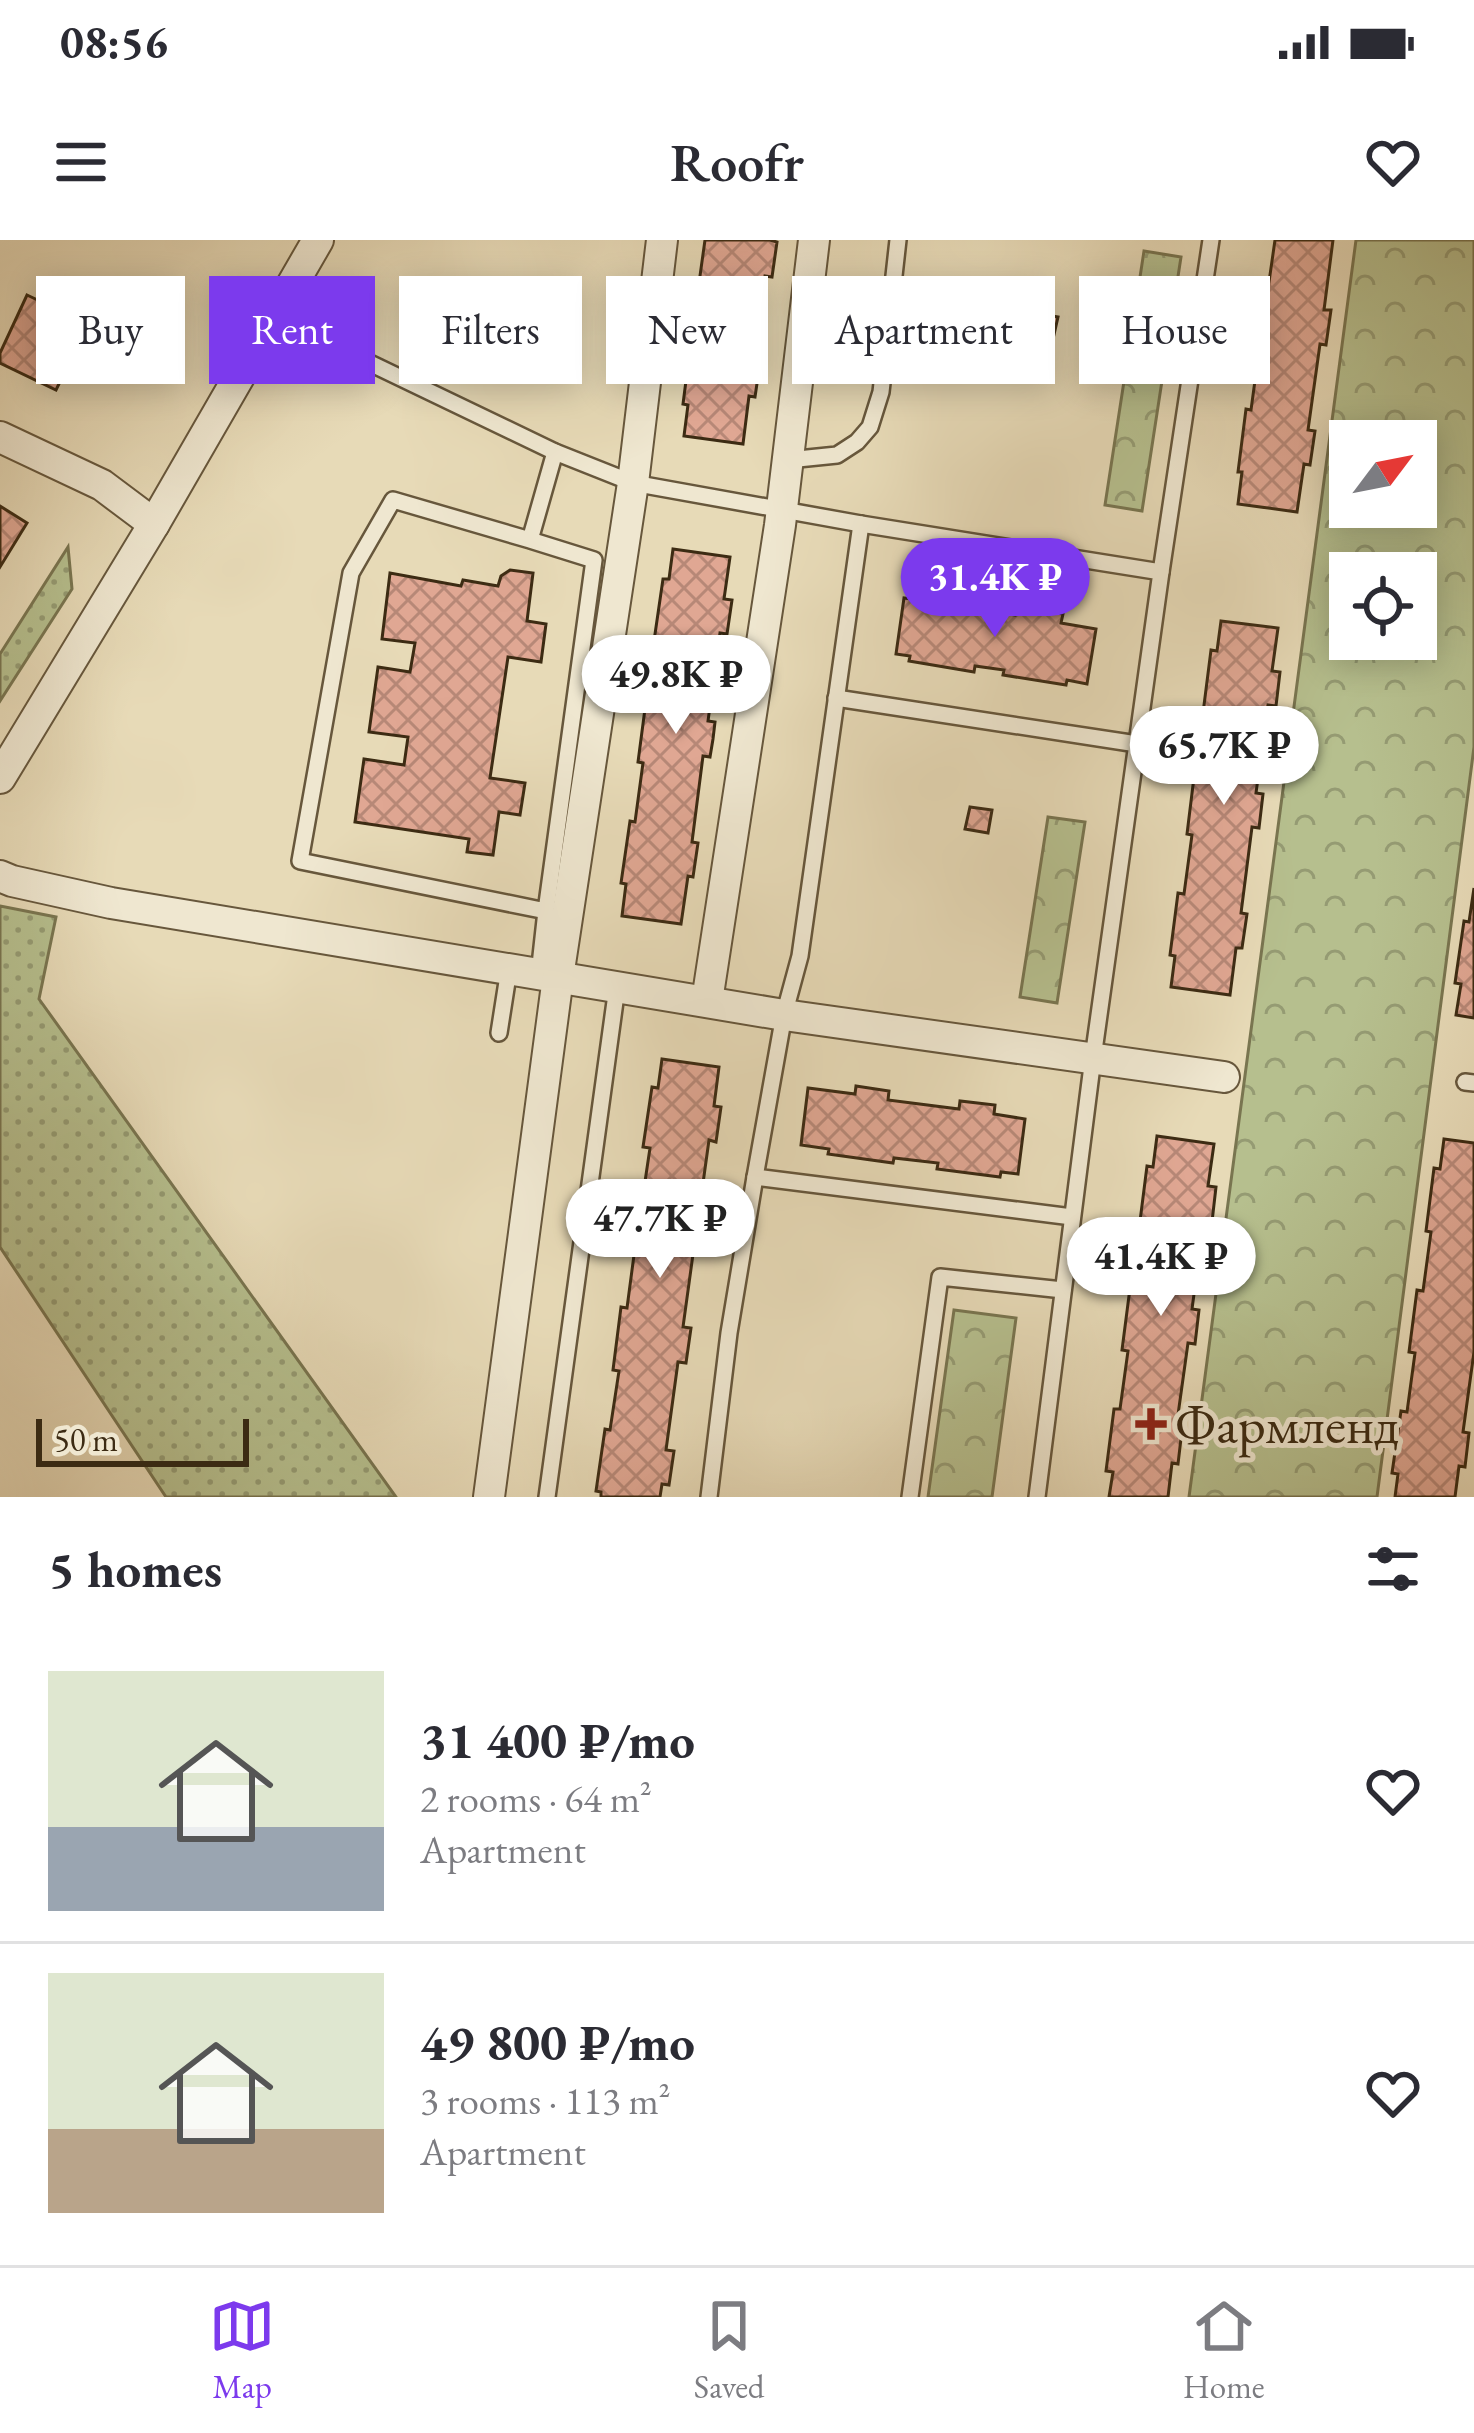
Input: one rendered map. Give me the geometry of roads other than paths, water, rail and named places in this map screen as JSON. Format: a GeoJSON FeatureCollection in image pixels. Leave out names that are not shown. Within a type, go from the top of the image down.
{"type":"FeatureCollection","features":[{"type":"Feature","properties":{"kind":"street"},"geometry":{"type":"LineString","coordinates":[[296,276],[318,240]]}},
{"type":"Feature","properties":{"kind":"street"},"geometry":{"type":"LineString","coordinates":[[489,1497],[535,973],[633,483],[662,240]]}},
{"type":"Feature","properties":{"kind":"street"},"geometry":{"type":"LineString","coordinates":[[707,1001],[782,511],[814,240]]}},
{"type":"Feature","properties":{"kind":"street"},"geometry":{"type":"LineString","coordinates":[[0,778],[233,384]]}},
{"type":"Feature","properties":{"kind":"street"},"geometry":{"type":"LineString","coordinates":[[0,437],[102,485],[154,524]]}},
{"type":"Feature","properties":{"kind":"street"},"geometry":{"type":"LineString","coordinates":[[0,875],[111,902],[784,1015],[1225,1076]]}},
{"type":"Feature","properties":{"kind":"lane"},"geometry":{"type":"LineString","coordinates":[[788,460],[837,455],[870,427],[881,392],[898,240]]}},
{"type":"Feature","properties":{"kind":"lane"},"geometry":{"type":"LineString","coordinates":[[1037,1497],[1093,1058],[1210,240]]}},
{"type":"Feature","properties":{"kind":"lane"},"geometry":{"type":"LineString","coordinates":[[375,366],[554,452],[633,483],[1161,572]]}},
{"type":"Feature","properties":{"kind":"lane"},"geometry":{"type":"LineString","coordinates":[[530,540],[554,452]]}},
{"type":"Feature","properties":{"kind":"lane"},"geometry":{"type":"LineString","coordinates":[[499,1033],[535,973],[546,911],[594,560],[393,500],[351,573],[300,861],[546,911]]}},
{"type":"Feature","properties":{"kind":"lane"},"geometry":{"type":"LineString","coordinates":[[710,1497],[729,1333],[784,1015],[800,956],[861,524]]}},
{"type":"Feature","properties":{"kind":"lane"},"geometry":{"type":"LineString","coordinates":[[836,698],[1137,743]]}},
{"type":"Feature","properties":{"kind":"lane"},"geometry":{"type":"LineString","coordinates":[[547,1497],[617,987]]}},
{"type":"Feature","properties":{"kind":"lane"},"geometry":{"type":"LineString","coordinates":[[755,1178],[1072,1217]]}},
{"type":"Feature","properties":{"kind":"lane"},"geometry":{"type":"LineString","coordinates":[[910,1497],[940,1277],[1064,1290]]}},
{"type":"Feature","properties":{"kind":"place","name":"Фармленд"},"geometry":{"type":"Point","coordinates":[1151,1424]}}]}
